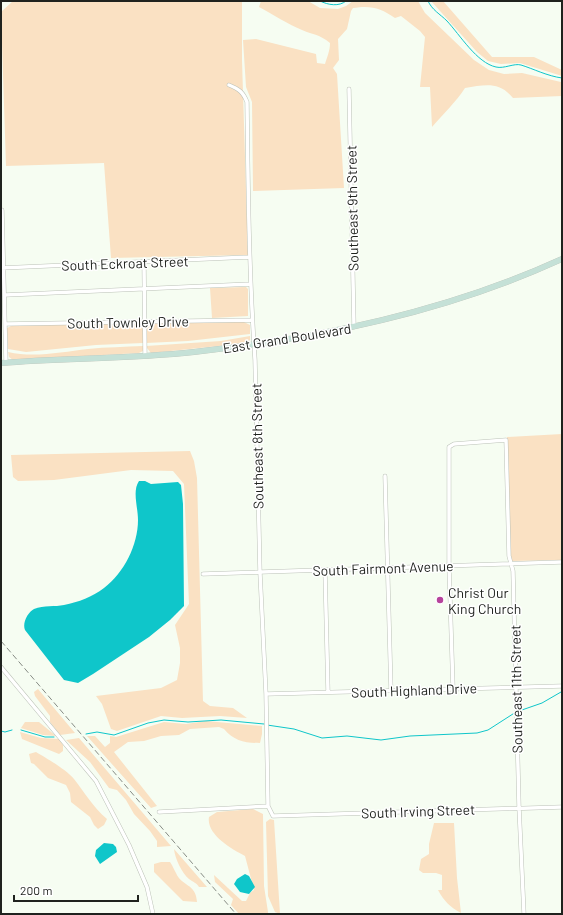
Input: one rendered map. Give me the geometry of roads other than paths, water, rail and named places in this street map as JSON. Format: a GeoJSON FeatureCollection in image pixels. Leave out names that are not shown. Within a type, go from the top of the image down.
{"type":"FeatureCollection","features":[{"type":"Feature","properties":{"kind":"street","name":"Southeast 8th Street"},"geometry":{"type":"LineString","coordinates":[[229,85],[237,88],[244,94],[247,102],[249,257],[260,573],[267,722],[268,806],[273,816]]}},
{"type":"Feature","properties":{"kind":"street","name":"Southeast 9th Street"},"geometry":{"type":"LineString","coordinates":[[349,90],[354,327]]}},
{"type":"Feature","properties":{"kind":"street"},"geometry":{"type":"LineString","coordinates":[[2,210],[2,268],[6,324],[4,362]]}},
{"type":"Feature","properties":{"kind":"street","name":"South Eckroat Street"},"geometry":{"type":"LineString","coordinates":[[2,268],[144,263],[249,257]]}},
{"type":"Feature","properties":{"kind":"street","name":"East Grand Boulevard"},"geometry":{"type":"LineString","coordinates":[[4,362],[145,355],[253,345],[354,327],[460,298],[517,278],[562,259]]}},
{"type":"Feature","properties":{"kind":"street"},"geometry":{"type":"LineString","coordinates":[[144,263],[145,355]]}},
{"type":"Feature","properties":{"kind":"street"},"geometry":{"type":"LineString","coordinates":[[5,296],[251,284]]}},
{"type":"Feature","properties":{"kind":"street","name":"South Townley Drive"},"geometry":{"type":"LineString","coordinates":[[6,324],[251,320]]}},
{"type":"Feature","properties":{"kind":"street","name":"Southeast 11th Street"},"geometry":{"type":"LineString","coordinates":[[449,566],[449,447],[454,444],[506,440],[509,556],[513,571],[519,807],[524,914]]}},
{"type":"Feature","properties":{"kind":"street"},"geometry":{"type":"LineString","coordinates":[[385,476],[391,690]]}},
{"type":"Feature","properties":{"kind":"street","name":"South Fairmont Avenue"},"geometry":{"type":"LineString","coordinates":[[203,574],[562,562]]}},
{"type":"Feature","properties":{"kind":"street"},"geometry":{"type":"LineString","coordinates":[[449,566],[453,688]]}},
{"type":"Feature","properties":{"kind":"street"},"geometry":{"type":"LineString","coordinates":[[325,570],[328,692]]}},
{"type":"Feature","properties":{"kind":"street"},"geometry":{"type":"LineString","coordinates":[[1,667],[96,781],[129,845],[144,880],[153,914]]}},
{"type":"Feature","properties":{"kind":"street","name":"South Highland Drive"},"geometry":{"type":"LineString","coordinates":[[266,694],[562,686]]}},
{"type":"Feature","properties":{"kind":"street"},"geometry":{"type":"LineString","coordinates":[[159,812],[268,806]]}},
{"type":"Feature","properties":{"kind":"street","name":"South Irving Street"},"geometry":{"type":"LineString","coordinates":[[273,816],[519,807],[562,807]]}},
{"type":"Feature","properties":{"kind":"water"},"geometry":{"type":"Polygon","coordinates":[[[139,481],[145,481],[151,484],[178,482],[181,485],[183,504],[184,606],[149,637],[93,674],[78,683],[64,680],[25,630],[24,624],[26,618],[34,609],[61,606],[90,597],[104,588],[118,575],[133,549],[136,539],[138,520],[136,489],[139,481]]]}},
{"type":"Feature","properties":{"kind":"water"},"geometry":{"type":"Polygon","coordinates":[[[104,843],[113,844],[116,847],[117,852],[100,864],[95,856],[96,850],[104,843]]]}},
{"type":"Feature","properties":{"kind":"water"},"geometry":{"type":"Polygon","coordinates":[[[245,874],[249,876],[255,887],[249,894],[240,892],[234,884],[237,879],[245,874]]]}},
{"type":"Feature","properties":{"kind":"waterway"},"geometry":{"type":"LineString","coordinates":[[320,1],[333,5],[346,1]]}},
{"type":"Feature","properties":{"kind":"waterway"},"geometry":{"type":"LineString","coordinates":[[428,1],[436,12],[447,21],[469,48],[482,60],[496,67],[521,65],[562,78]]}},
{"type":"Feature","properties":{"kind":"waterway"},"geometry":{"type":"LineString","coordinates":[[519,711],[542,703],[561,692]]}},
{"type":"Feature","properties":{"kind":"waterway"},"geometry":{"type":"LineString","coordinates":[[267,725],[294,729],[322,738],[347,736],[381,740],[410,736],[477,733],[488,730],[516,712]]}},
{"type":"Feature","properties":{"kind":"waterway"},"geometry":{"type":"LineString","coordinates":[[86,734],[97,732],[114,735],[148,723],[164,720],[188,722],[221,720],[264,724]]}},
{"type":"Feature","properties":{"kind":"waterway"},"geometry":{"type":"LineString","coordinates":[[1,731],[5,732],[12,730]]}},
{"type":"Feature","properties":{"kind":"waterway"},"geometry":{"type":"LineString","coordinates":[[21,730],[45,737],[54,737]]}},
{"type":"Feature","properties":{"kind":"railway"},"geometry":{"type":"LineString","coordinates":[[1,641],[236,914]]}},
{"type":"Feature","properties":{"kind":"place","name":"Christ Our King Church"},"geometry":{"type":"Point","coordinates":[440,600]}}]}
